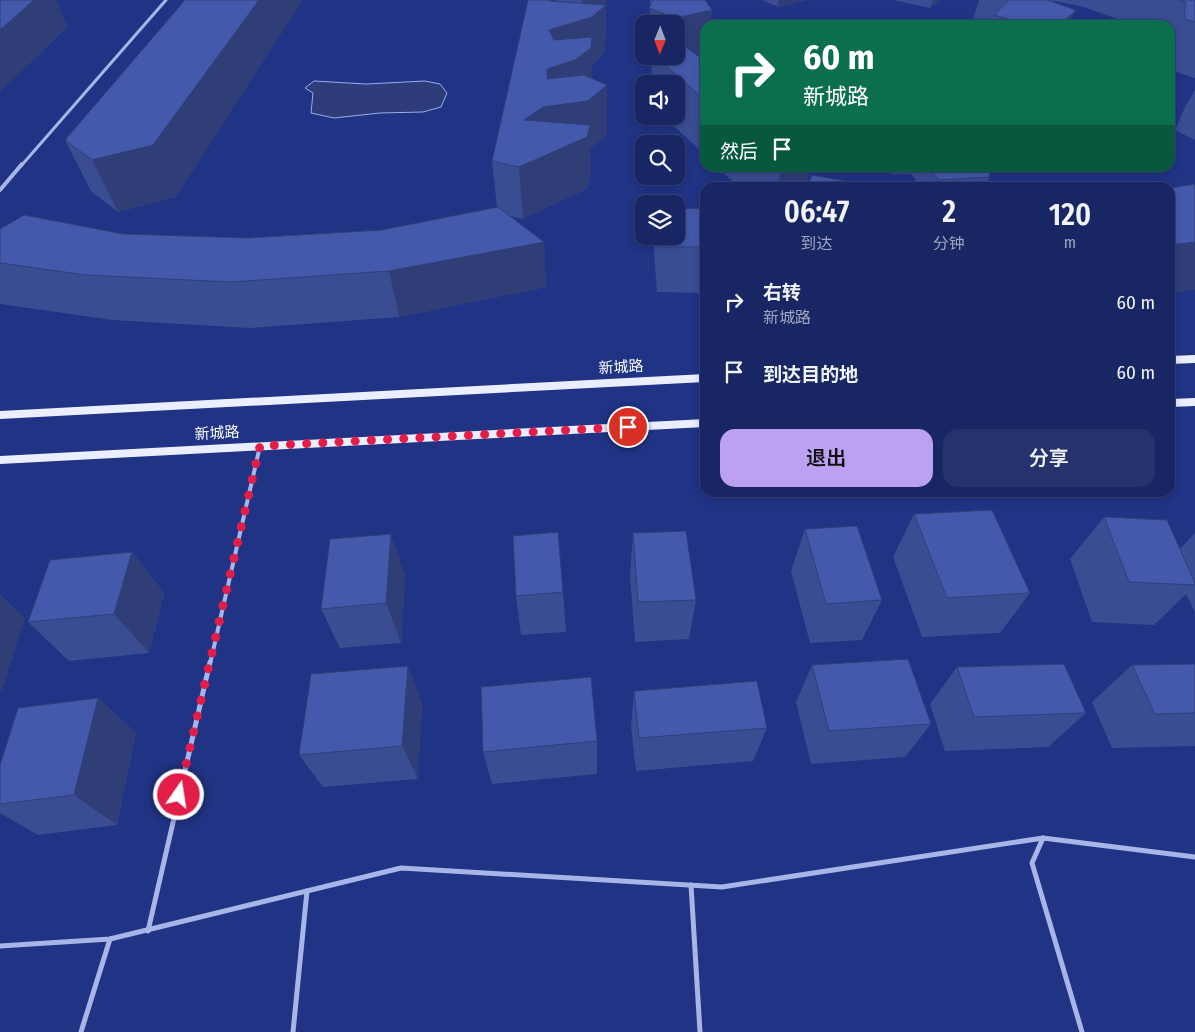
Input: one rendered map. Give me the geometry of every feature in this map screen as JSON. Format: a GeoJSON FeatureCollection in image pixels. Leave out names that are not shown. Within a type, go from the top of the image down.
{"type":"FeatureCollection","features":[{"type":"Feature","properties":{"kind":"main road"},"geometry":{"type":"LineString","coordinates":[[1175,360],[1195,359]]}},
{"type":"Feature","properties":{"kind":"main road","name":"新城路"},"geometry":{"type":"LineString","coordinates":[[0,414],[700,378]]}},
{"type":"Feature","properties":{"kind":"main road"},"geometry":{"type":"LineString","coordinates":[[1175,403],[1195,402]]}},
{"type":"Feature","properties":{"kind":"main road","name":"新城路"},"geometry":{"type":"LineString","coordinates":[[0,460],[700,423]]}},
{"type":"Feature","properties":{"kind":"street"},"geometry":{"type":"LineString","coordinates":[[0,190],[166,0]]}},
{"type":"Feature","properties":{"kind":"lane"},"geometry":{"type":"LineString","coordinates":[[148,931],[260,446]]}},
{"type":"Feature","properties":{"kind":"lane"},"geometry":{"type":"LineString","coordinates":[[1043,838],[1032,863],[1082,1032]]}},
{"type":"Feature","properties":{"kind":"lane"},"geometry":{"type":"LineString","coordinates":[[0,946],[110,940],[401,868],[722,887],[1043,838],[1195,857]]}},
{"type":"Feature","properties":{"kind":"lane"},"geometry":{"type":"LineString","coordinates":[[691,885],[700,1032]]}},
{"type":"Feature","properties":{"kind":"lane"},"geometry":{"type":"LineString","coordinates":[[293,1032],[307,891]]}},
{"type":"Feature","properties":{"kind":"lane"},"geometry":{"type":"LineString","coordinates":[[81,1032],[110,940]]}},
{"type":"Feature","properties":{"kind":"water"},"geometry":{"type":"Polygon","coordinates":[[[314,81],[366,84],[425,81],[440,84],[447,93],[441,107],[423,112],[380,113],[334,118],[311,113],[313,93],[305,88],[314,81]]]}},
{"type":"Feature","properties":{"kind":"building"},"geometry":{"type":"Polygon","coordinates":[[[0,0],[34,0],[0,30],[0,0]]]}},
{"type":"Feature","properties":{"kind":"building"},"geometry":{"type":"Polygon","coordinates":[[[185,0],[259,0],[153,145],[92,160],[65,140],[185,0]]]}},
{"type":"Feature","properties":{"kind":"building"},"geometry":{"type":"Polygon","coordinates":[[[528,0],[606,5],[592,17],[549,30],[554,40],[592,37],[591,48],[575,60],[547,69],[547,79],[584,75],[607,85],[588,101],[543,107],[524,120],[590,125],[587,137],[519,167],[492,161],[528,0]]]}},
{"type":"Feature","properties":{"kind":"building"},"geometry":{"type":"Polygon","coordinates":[[[653,0],[705,0],[712,10],[685,16],[667,15],[649,8],[653,0]]]}},
{"type":"Feature","properties":{"kind":"building"},"geometry":{"type":"Polygon","coordinates":[[[1009,0],[1047,0],[1076,10],[1065,20],[1010,20],[994,15],[1009,0]]]}},
{"type":"Feature","properties":{"kind":"building"},"geometry":{"type":"Polygon","coordinates":[[[1179,0],[1195,0],[1195,22],[1184,19],[1186,2],[1179,0]]]}},
{"type":"Feature","properties":{"kind":"building"},"geometry":{"type":"Polygon","coordinates":[[[685,47],[700,57],[700,96],[685,83],[685,75],[676,75],[664,65],[685,65],[685,47]]]}},
{"type":"Feature","properties":{"kind":"building"},"geometry":{"type":"Polygon","coordinates":[[[932,172],[990,172],[989,177],[939,180],[932,172]]]}},
{"type":"Feature","properties":{"kind":"building"},"geometry":{"type":"Polygon","coordinates":[[[812,175],[851,182],[809,182],[812,175]]]}},
{"type":"Feature","properties":{"kind":"building"},"geometry":{"type":"Polygon","coordinates":[[[1195,184],[1195,242],[1175,244],[1175,187],[1195,184]]]}},
{"type":"Feature","properties":{"kind":"building"},"geometry":{"type":"Polygon","coordinates":[[[498,207],[544,242],[389,271],[231,282],[86,275],[0,263],[0,229],[24,215],[123,234],[249,238],[382,230],[498,207]]]}},
{"type":"Feature","properties":{"kind":"building"},"geometry":{"type":"Polygon","coordinates":[[[685,208],[700,209],[700,247],[660,247],[660,245],[685,245],[685,208]]]}},
{"type":"Feature","properties":{"kind":"building"},"geometry":{"type":"Polygon","coordinates":[[[992,510],[1030,593],[947,598],[914,514],[992,510]]]}},
{"type":"Feature","properties":{"kind":"building"},"geometry":{"type":"Polygon","coordinates":[[[1104,517],[1167,520],[1195,585],[1129,582],[1104,517]]]}},
{"type":"Feature","properties":{"kind":"building"},"geometry":{"type":"Polygon","coordinates":[[[857,526],[882,600],[826,604],[805,529],[857,526]]]}},
{"type":"Feature","properties":{"kind":"building"},"geometry":{"type":"Polygon","coordinates":[[[686,531],[696,600],[638,602],[633,533],[686,531]]]}},
{"type":"Feature","properties":{"kind":"building"},"geometry":{"type":"Polygon","coordinates":[[[558,532],[563,592],[516,596],[513,536],[558,532]]]}},
{"type":"Feature","properties":{"kind":"building"},"geometry":{"type":"Polygon","coordinates":[[[391,534],[386,603],[321,609],[330,539],[391,534]]]}},
{"type":"Feature","properties":{"kind":"building"},"geometry":{"type":"Polygon","coordinates":[[[132,552],[114,614],[28,622],[50,560],[132,552]]]}},
{"type":"Feature","properties":{"kind":"building"},"geometry":{"type":"Polygon","coordinates":[[[908,659],[931,724],[829,731],[812,665],[908,659]]]}},
{"type":"Feature","properties":{"kind":"building"},"geometry":{"type":"Polygon","coordinates":[[[1064,664],[1086,713],[974,717],[957,667],[1064,664]]]}},
{"type":"Feature","properties":{"kind":"building"},"geometry":{"type":"Polygon","coordinates":[[[1195,664],[1195,713],[1155,714],[1132,665],[1195,664]]]}},
{"type":"Feature","properties":{"kind":"building"},"geometry":{"type":"Polygon","coordinates":[[[408,666],[402,746],[299,755],[311,674],[408,666]]]}},
{"type":"Feature","properties":{"kind":"building"},"geometry":{"type":"Polygon","coordinates":[[[591,677],[597,741],[483,752],[481,687],[591,677]]]}},
{"type":"Feature","properties":{"kind":"building"},"geometry":{"type":"Polygon","coordinates":[[[757,681],[767,728],[639,738],[634,691],[757,681]]]}},
{"type":"Feature","properties":{"kind":"building"},"geometry":{"type":"Polygon","coordinates":[[[98,698],[74,795],[0,804],[0,765],[18,708],[98,698]]]}},
{"type":"Feature","properties":{"kind":"route"},"geometry":{"type":"LineString","coordinates":[[179,795],[260,446],[628,427]]}}]}
